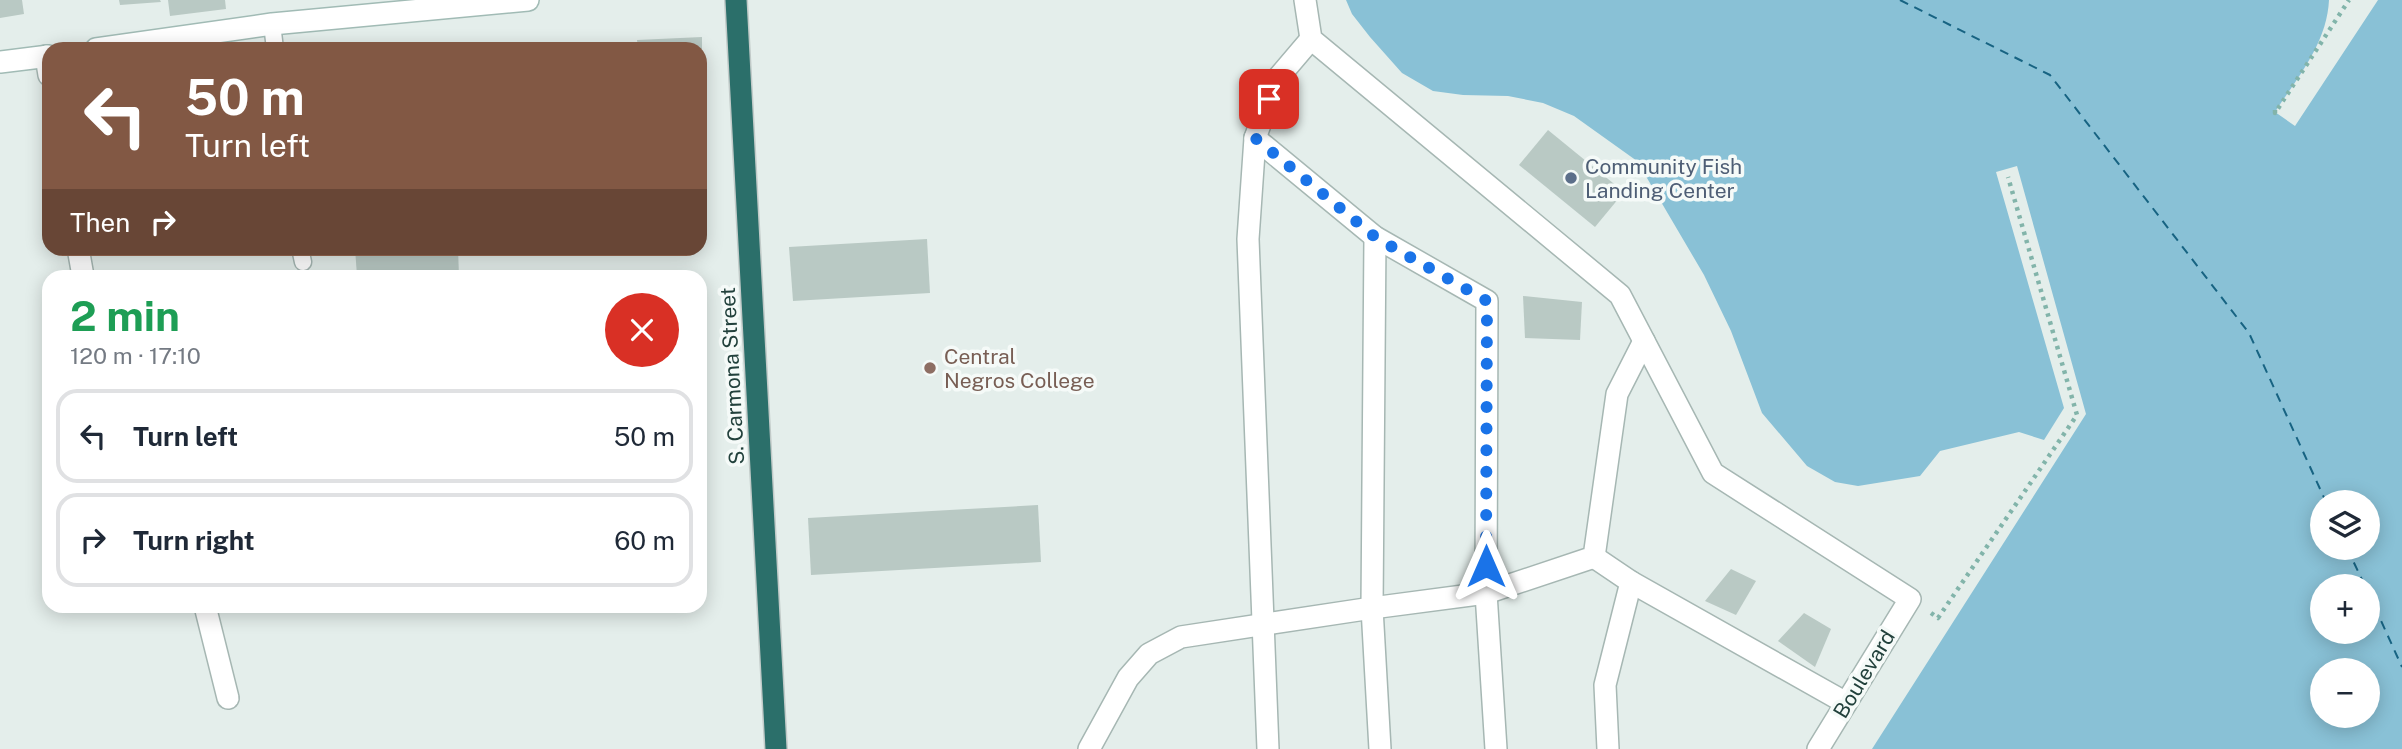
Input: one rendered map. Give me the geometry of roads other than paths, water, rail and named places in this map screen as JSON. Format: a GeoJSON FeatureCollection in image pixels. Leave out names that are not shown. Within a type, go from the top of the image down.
{"type":"FeatureCollection","features":[{"type":"Feature","properties":{"kind":"highway","name":"S. Carmona Street"},"geometry":{"type":"LineString","coordinates":[[736,0],[776,749]]}},
{"type":"Feature","properties":{"kind":"street"},"geometry":{"type":"LineString","coordinates":[[145,42],[272,24],[528,0]]}},
{"type":"Feature","properties":{"kind":"street"},"geometry":{"type":"LineString","coordinates":[[1305,0],[1311,39],[1620,295],[1644,341],[1617,394],[1594,557]]}},
{"type":"Feature","properties":{"kind":"street"},"geometry":{"type":"LineString","coordinates":[[1268,749],[1248,239],[1255,138],[1277,79],[1311,39]]}},
{"type":"Feature","properties":{"kind":"street"},"geometry":{"type":"LineString","coordinates":[[0,62],[42,62]]}},
{"type":"Feature","properties":{"kind":"street"},"geometry":{"type":"LineString","coordinates":[[1255,138],[1375,237],[1487,301],[1486,593],[1496,749]]}},
{"type":"Feature","properties":{"kind":"street"},"geometry":{"type":"LineString","coordinates":[[1375,237],[1372,608],[1380,749]]}},
{"type":"Feature","properties":{"kind":"street","name":"Boulevard"},"geometry":{"type":"LineString","coordinates":[[1644,341],[1713,473],[1910,599],[1818,749]]}},
{"type":"Feature","properties":{"kind":"street"},"geometry":{"type":"LineString","coordinates":[[1088,749],[1128,678],[1149,654],[1181,637],[1486,593],[1594,557]]}},
{"type":"Feature","properties":{"kind":"street"},"geometry":{"type":"LineString","coordinates":[[1594,557],[1631,582],[1846,703]]}},
{"type":"Feature","properties":{"kind":"street"},"geometry":{"type":"LineString","coordinates":[[1608,749],[1605,685],[1631,582]]}},
{"type":"Feature","properties":{"kind":"street"},"geometry":{"type":"LineString","coordinates":[[207,613],[228,698]]}},
{"type":"Feature","properties":{"kind":"lane"},"geometry":{"type":"LineString","coordinates":[[272,24],[274,42]]}},
{"type":"Feature","properties":{"kind":"water"},"geometry":{"type":"Polygon","coordinates":[[[1346,0],[2329,0],[2323,31],[2317,45],[2302,73],[2275,112],[2295,126],[2378,0],[2402,0],[2402,749],[1872,749],[2086,414],[2017,166],[1996,172],[2064,408],[2044,440],[2019,432],[1940,451],[1920,476],[1858,486],[1835,482],[1807,466],[1762,413],[1731,331],[1704,275],[1637,161],[1574,116],[1543,103],[1508,96],[1433,91],[1402,73],[1352,14],[1346,0]]]}},
{"type":"Feature","properties":{"kind":"place","name":"Community Fish Landing Center"},"geometry":{"type":"Point","coordinates":[1571,178]}},
{"type":"Feature","properties":{"kind":"place","name":"Central Negros College"},"geometry":{"type":"Point","coordinates":[930,368]}}]}
